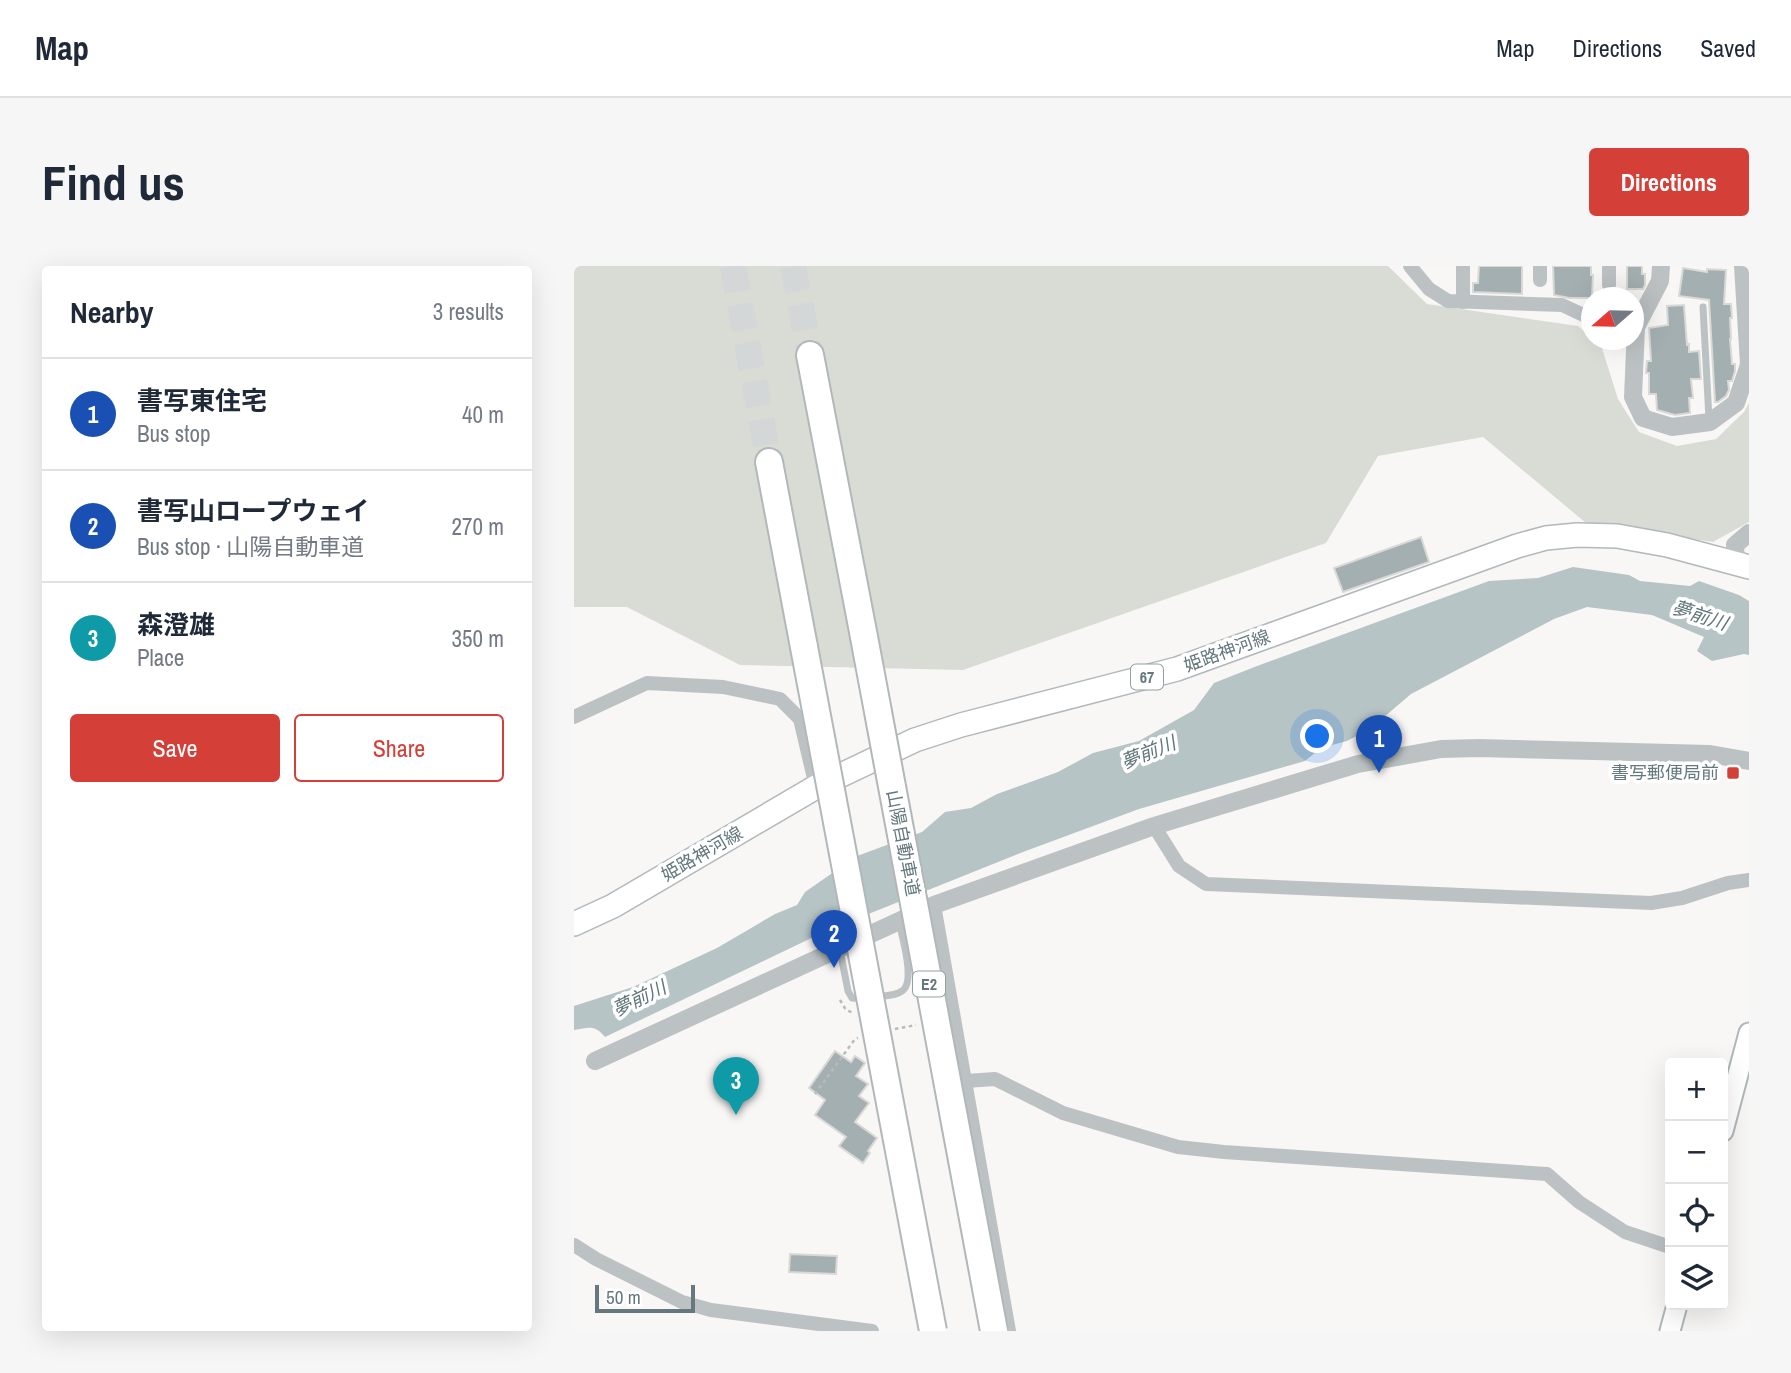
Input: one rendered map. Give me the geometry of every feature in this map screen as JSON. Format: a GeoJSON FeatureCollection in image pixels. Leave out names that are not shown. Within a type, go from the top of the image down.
{"type":"FeatureCollection","features":[{"type":"Feature","properties":{"kind":"highway","name":"山陽自動車道"},"geometry":{"type":"LineString","coordinates":[[810,355],[995,1331]]}},
{"type":"Feature","properties":{"kind":"highway"},"geometry":{"type":"LineString","coordinates":[[769,462],[933,1331]]}},
{"type":"Feature","properties":{"kind":"main road","name":"姫路神河線"},"geometry":{"type":"LineString","coordinates":[[574,925],[613,906],[816,787],[915,740],[950,728],[1177,669],[1517,546],[1546,538],[1577,535],[1617,536],[1667,545],[1742,566]]}},
{"type":"Feature","properties":{"kind":"main road"},"geometry":{"type":"LineString","coordinates":[[1726,1121],[1749,1033]]}},
{"type":"Feature","properties":{"kind":"main road"},"geometry":{"type":"LineString","coordinates":[[1670,1331],[1676,1310]]}},
{"type":"Feature","properties":{"kind":"street"},"geometry":{"type":"LineString","coordinates":[[1410,266],[1429,289],[1448,301],[1562,305],[1581,314]]}},
{"type":"Feature","properties":{"kind":"street"},"geometry":{"type":"LineString","coordinates":[[1462,302],[1463,266]]}},
{"type":"Feature","properties":{"kind":"street"},"geometry":{"type":"LineString","coordinates":[[1609,266],[1609,285]]}},
{"type":"Feature","properties":{"kind":"street"},"geometry":{"type":"LineString","coordinates":[[1644,310],[1660,281],[1661,266]]}},
{"type":"Feature","properties":{"kind":"street"},"geometry":{"type":"LineString","coordinates":[[1634,350],[1633,397],[1643,418],[1672,427],[1710,422],[1736,403],[1749,365],[1743,266]]}},
{"type":"Feature","properties":{"kind":"street"},"geometry":{"type":"LineString","coordinates":[[1742,566],[1735,545],[1749,533]]}},
{"type":"Feature","properties":{"kind":"street"},"geometry":{"type":"LineString","coordinates":[[574,717],[647,683],[723,687],[780,699],[800,719],[816,787]]}},
{"type":"Feature","properties":{"kind":"street"},"geometry":{"type":"LineString","coordinates":[[595,1061],[934,905],[1154,826],[1358,764],[1441,750],[1479,748],[1659,751],[1710,754],[1749,761]]}},
{"type":"Feature","properties":{"kind":"street"},"geometry":{"type":"LineString","coordinates":[[1154,826],[1179,866],[1206,884],[1651,903],[1682,898],[1728,883],[1749,880]]}},
{"type":"Feature","properties":{"kind":"street"},"geometry":{"type":"LineString","coordinates":[[934,905],[1009,1331]]}},
{"type":"Feature","properties":{"kind":"street"},"geometry":{"type":"LineString","coordinates":[[966,1082],[995,1079],[1063,1113],[1178,1147],[1547,1174],[1579,1202],[1625,1231],[1665,1245]]}},
{"type":"Feature","properties":{"kind":"street"},"geometry":{"type":"LineString","coordinates":[[574,1245],[596,1259],[682,1302],[711,1310],[872,1331]]}},
{"type":"Feature","properties":{"kind":"lane"},"geometry":{"type":"LineString","coordinates":[[1703,307],[1710,422]]}},
{"type":"Feature","properties":{"kind":"lane"},"geometry":{"type":"LineString","coordinates":[[840,948],[848,991],[852,998],[860,1000],[901,992],[908,984],[909,975],[898,922]]}},
{"type":"Feature","properties":{"kind":"path"},"geometry":{"type":"LineString","coordinates":[[840,999],[846,1010],[851,1013],[861,1012]]}},
{"type":"Feature","properties":{"kind":"shaded area"},"geometry":{"type":"Polygon","coordinates":[[[574,266],[1388,266],[1427,304],[1578,326],[1581,329],[1581,350],[1603,350],[1618,399],[1639,432],[1677,446],[1716,439],[1744,412],[1749,403],[1749,522],[1713,542],[1586,523],[1483,437],[1378,456],[1326,543],[963,670],[740,665],[627,607],[574,607],[574,266]]]}},
{"type":"Feature","properties":{"kind":"water","name":"夢前川"},"geometry":{"type":"Polygon","coordinates":[[[1573,567],[1629,575],[1640,581],[1690,586],[1699,581],[1739,595],[1749,601],[1749,655],[1712,661],[1697,651],[1704,637],[1652,615],[1587,607],[1554,619],[1411,694],[1370,729],[1347,741],[1321,748],[1305,761],[1139,809],[1023,852],[826,931],[605,1037],[594,1029],[574,1030],[574,1006],[633,987],[717,948],[775,914],[797,905],[805,892],[857,856],[922,832],[945,812],[971,808],[997,794],[1058,772],[1093,753],[1139,741],[1194,710],[1214,683],[1489,581],[1538,578],[1573,567]]]}},
{"type":"Feature","properties":{"kind":"building"},"geometry":{"type":"Polygon","coordinates":[[[1479,266],[1522,266],[1522,294],[1473,292],[1473,283],[1478,283],[1479,266]]]}},
{"type":"Feature","properties":{"kind":"building"},"geometry":{"type":"Polygon","coordinates":[[[1553,266],[1591,266],[1592,287],[1581,287],[1581,298],[1554,295],[1553,266]]]}},
{"type":"Feature","properties":{"kind":"building"},"geometry":{"type":"Polygon","coordinates":[[[1627,266],[1642,266],[1642,274],[1645,274],[1644,287],[1627,287],[1627,266]]]}},
{"type":"Feature","properties":{"kind":"building"},"geometry":{"type":"Polygon","coordinates":[[[1683,268],[1707,272],[1707,269],[1726,270],[1724,304],[1731,304],[1730,339],[1735,371],[1732,381],[1728,381],[1729,390],[1726,396],[1718,402],[1715,402],[1709,300],[1679,296],[1683,268]]]}},
{"type":"Feature","properties":{"kind":"building"},"geometry":{"type":"Polygon","coordinates":[[[1684,305],[1687,345],[1689,344],[1689,352],[1699,351],[1701,379],[1691,379],[1693,398],[1689,398],[1690,413],[1675,415],[1657,410],[1656,394],[1649,394],[1649,373],[1646,373],[1647,361],[1651,361],[1649,328],[1668,325],[1667,306],[1684,305]]]}},
{"type":"Feature","properties":{"kind":"building"},"geometry":{"type":"Polygon","coordinates":[[[1421,537],[1429,562],[1343,592],[1334,568],[1421,537]]]}},
{"type":"Feature","properties":{"kind":"building"},"geometry":{"type":"Polygon","coordinates":[[[835,1051],[851,1062],[855,1056],[865,1063],[856,1076],[868,1084],[859,1096],[869,1103],[855,1122],[877,1138],[863,1163],[839,1146],[846,1137],[815,1115],[825,1100],[809,1088],[835,1051]]]}},
{"type":"Feature","properties":{"kind":"building"},"geometry":{"type":"Polygon","coordinates":[[[790,1254],[837,1256],[836,1274],[789,1272],[790,1254]]]}},
{"type":"Feature","properties":{"kind":"tunnel"},"geometry":{"type":"LineString","coordinates":[[733,266],[769,462]]}},
{"type":"Feature","properties":{"kind":"tunnel"},"geometry":{"type":"LineString","coordinates":[[793,266],[810,355]]}},
{"type":"Feature","properties":{"kind":"place","name":"書写東住宅"},"geometry":{"type":"Point","coordinates":[1379,773]}},
{"type":"Feature","properties":{"kind":"place","name":"書写郵便局前"},"geometry":{"type":"Point","coordinates":[1733,773]}},
{"type":"Feature","properties":{"kind":"place","name":"書写山ロープウェイ"},"geometry":{"type":"Point","coordinates":[834,968]}},
{"type":"Feature","properties":{"kind":"place","name":"森澄雄"},"geometry":{"type":"Point","coordinates":[736,1115]}}]}
